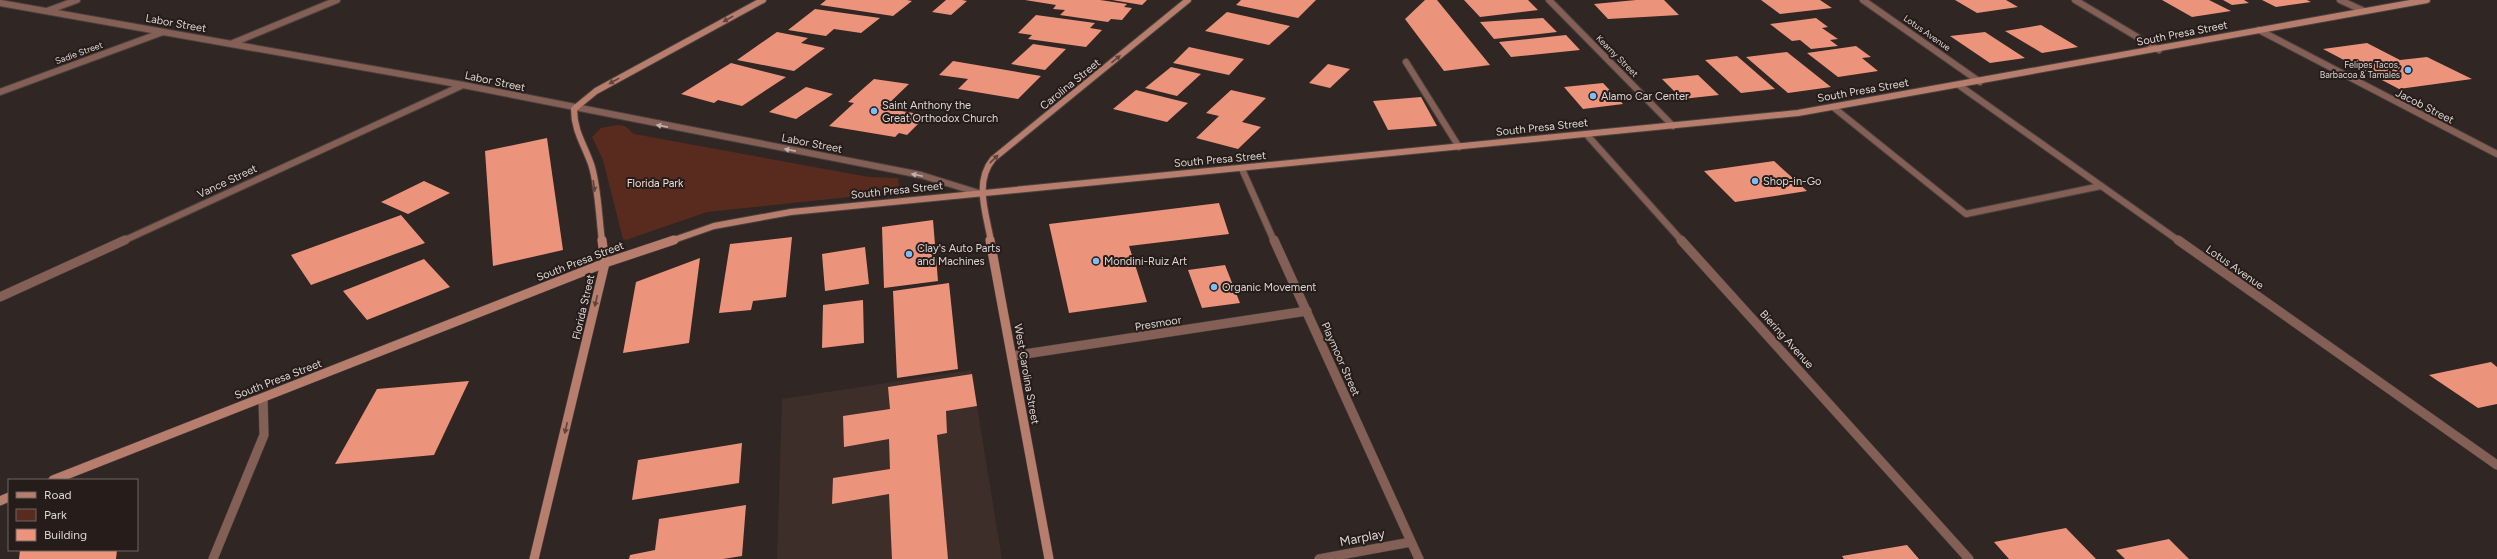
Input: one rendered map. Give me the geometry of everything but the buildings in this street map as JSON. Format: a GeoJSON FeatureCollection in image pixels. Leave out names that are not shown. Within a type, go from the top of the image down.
{"type":"FeatureCollection","features":[{"type":"Feature","properties":{"kind":"main road"},"geometry":{"type":"LineString","coordinates":[[574,109],[596,91],[763,0]]}},
{"type":"Feature","properties":{"kind":"main road","name":"Carolina Street"},"geometry":{"type":"LineString","coordinates":[[982,194],[984,170],[993,159],[1188,0]]}},
{"type":"Feature","properties":{"kind":"main road","name":"South Presa Street"},"geometry":{"type":"LineString","coordinates":[[56,479],[605,264],[689,233],[749,218],[1798,113],[1960,86],[2426,0]]}},
{"type":"Feature","properties":{"kind":"main road","name":"Florida Street"},"geometry":{"type":"LineString","coordinates":[[534,559],[605,264],[591,165],[578,138],[574,124],[574,109]]}},
{"type":"Feature","properties":{"kind":"main road","name":"West Carolina Street"},"geometry":{"type":"LineString","coordinates":[[982,194],[1049,559]]}},
{"type":"Feature","properties":{"kind":"street"},"geometry":{"type":"LineString","coordinates":[[47,11],[77,0]]}},
{"type":"Feature","properties":{"kind":"street"},"geometry":{"type":"LineString","coordinates":[[232,44],[337,0]]}},
{"type":"Feature","properties":{"kind":"street","name":"Kearny Street"},"geometry":{"type":"LineString","coordinates":[[1549,0],[1673,126]]}},
{"type":"Feature","properties":{"kind":"street","name":"Lotus Avenue"},"geometry":{"type":"LineString","coordinates":[[1863,0],[1980,82]]}},
{"type":"Feature","properties":{"kind":"street"},"geometry":{"type":"LineString","coordinates":[[2075,0],[2160,50]]}},
{"type":"Feature","properties":{"kind":"street"},"geometry":{"type":"LineString","coordinates":[[2340,0],[2364,12]]}},
{"type":"Feature","properties":{"kind":"street","name":"Labor Street"},"geometry":{"type":"LineString","coordinates":[[0,3],[463,85],[574,109],[921,176],[982,194]]}},
{"type":"Feature","properties":{"kind":"street","name":"Jacob Street"},"geometry":{"type":"LineString","coordinates":[[2259,30],[2497,154]]}},
{"type":"Feature","properties":{"kind":"street","name":"Sadie Street"},"geometry":{"type":"LineString","coordinates":[[0,92],[163,32]]}},
{"type":"Feature","properties":{"kind":"street"},"geometry":{"type":"LineString","coordinates":[[1406,62],[1459,147]]}},
{"type":"Feature","properties":{"kind":"street","name":"Vance Street"},"geometry":{"type":"LineString","coordinates":[[0,297],[463,85]]}},
{"type":"Feature","properties":{"kind":"street","name":"Lotus Avenue"},"geometry":{"type":"LineString","coordinates":[[1960,86],[2497,465]]}},
{"type":"Feature","properties":{"kind":"street"},"geometry":{"type":"LineString","coordinates":[[1833,107],[1966,214],[2101,186]]}},
{"type":"Feature","properties":{"kind":"street","name":"Biering Avenue"},"geometry":{"type":"LineString","coordinates":[[1587,135],[1970,559]]}},
{"type":"Feature","properties":{"kind":"street","name":"Playmoor Street"},"geometry":{"type":"LineString","coordinates":[[1242,169],[1419,559]]}},
{"type":"Feature","properties":{"kind":"street","name":"Presmoor"},"geometry":{"type":"LineString","coordinates":[[1012,356],[1307,311]]}},
{"type":"Feature","properties":{"kind":"street"},"geometry":{"type":"LineString","coordinates":[[213,559],[264,435],[263,398]]}},
{"type":"Feature","properties":{"kind":"street","name":"Marplay"},"geometry":{"type":"LineString","coordinates":[[1319,559],[1410,542]]}},
{"type":"Feature","properties":{"kind":"shaded area"},"geometry":{"type":"Polygon","coordinates":[[[971,370],[1002,559],[777,559],[782,399],[971,370]]]}},
{"type":"Feature","properties":{"kind":"green space","name":"Florida Park"},"geometry":{"type":"Polygon","coordinates":[[[617,125],[625,126],[634,134],[869,177],[898,178],[899,186],[887,193],[707,212],[626,240],[623,239],[603,160],[592,137],[601,128],[617,125]]]}},
{"type":"Feature","properties":{"kind":"place","name":"Felipes Tacos, Barbacoa & Tamales"},"geometry":{"type":"Point","coordinates":[2408,70]}},
{"type":"Feature","properties":{"kind":"place","name":"Alamo Car Center"},"geometry":{"type":"Point","coordinates":[1593,96]}},
{"type":"Feature","properties":{"kind":"place","name":"Saint Anthony the Great Orthodox Church"},"geometry":{"type":"Point","coordinates":[874,111]}},
{"type":"Feature","properties":{"kind":"place","name":"Shop-in-Go"},"geometry":{"type":"Point","coordinates":[1755,181]}},
{"type":"Feature","properties":{"kind":"place","name":"Clay's Auto Parts and Machines"},"geometry":{"type":"Point","coordinates":[909,254]}},
{"type":"Feature","properties":{"kind":"place","name":"Mondini-Ruiz Art"},"geometry":{"type":"Point","coordinates":[1096,261]}},
{"type":"Feature","properties":{"kind":"place","name":"Organic Movement"},"geometry":{"type":"Point","coordinates":[1214,287]}}]}
